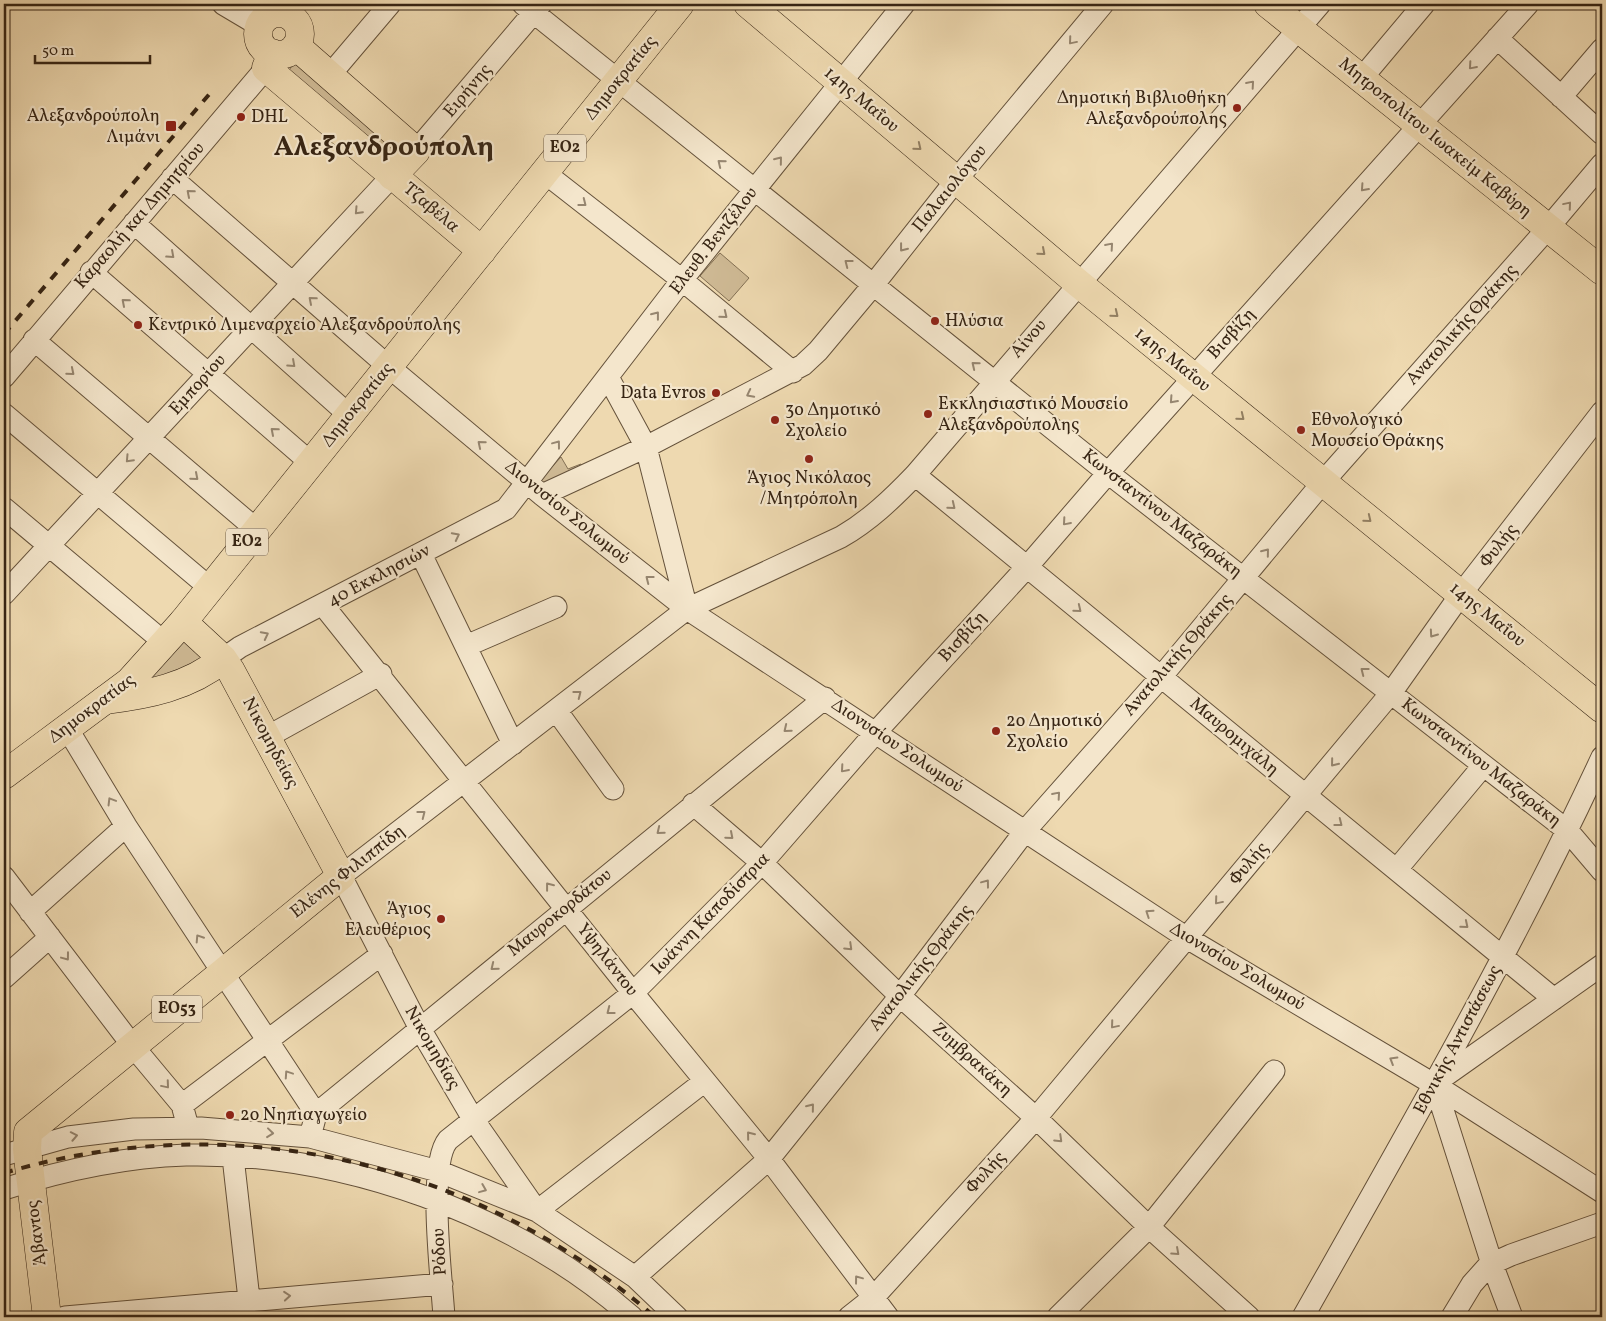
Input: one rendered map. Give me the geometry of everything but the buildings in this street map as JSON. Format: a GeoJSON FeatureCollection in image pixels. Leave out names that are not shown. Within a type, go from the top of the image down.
{"type":"FeatureCollection","features":[{"type":"Feature","properties":{"kind":"main road","name":"Δημοκρατίας"},"geometry":{"type":"LineString","coordinates":[[4,775],[139,673],[183,622],[680,4]]}},
{"type":"Feature","properties":{"kind":"main road","name":"14ης Μαΐου"},"geometry":{"type":"LineString","coordinates":[[748,4],[1193,378],[1602,708]]}},
{"type":"Feature","properties":{"kind":"main road","name":"Μητροπολίτου Ιωακείμ Καβύρη"},"geometry":{"type":"LineString","coordinates":[[1268,4],[1602,272]]}},
{"type":"Feature","properties":{"kind":"main road"},"geometry":{"type":"LineString","coordinates":[[278,56],[300,35],[293,11],[287,15],[274,14],[264,16],[259,39],[266,50],[278,56],[330,76],[416,151]]}},
{"type":"Feature","properties":{"kind":"main road","name":"Τζαβέλα"},"geometry":{"type":"LineString","coordinates":[[278,56],[392,176],[482,250]]}},
{"type":"Feature","properties":{"kind":"main road","name":"Ειρήνης"},"geometry":{"type":"LineString","coordinates":[[392,176],[416,151]]}},
{"type":"Feature","properties":{"kind":"main road","name":"Νικομηδείας"},"geometry":{"type":"LineString","coordinates":[[183,622],[223,659],[341,876]]}},
{"type":"Feature","properties":{"kind":"main road"},"geometry":{"type":"LineString","coordinates":[[105,700],[157,692],[196,676],[223,659]]}},
{"type":"Feature","properties":{"kind":"main road","name":"Ελένης Φιλιππίδη"},"geometry":{"type":"LineString","coordinates":[[15,1152],[34,1125],[341,876]]}},
{"type":"Feature","properties":{"kind":"main road","name":"Άβαντος"},"geometry":{"type":"LineString","coordinates":[[15,1152],[31,1180],[47,1317]]}},
{"type":"Feature","properties":{"kind":"street"},"geometry":{"type":"LineString","coordinates":[[223,4],[264,16]]}},
{"type":"Feature","properties":{"kind":"street"},"geometry":{"type":"LineString","coordinates":[[330,76],[390,4]]}},
{"type":"Feature","properties":{"kind":"street","name":"Ελευθ. Βενιζέλου"},"geometry":{"type":"LineString","coordinates":[[535,489],[608,376],[682,280],[904,4]]}},
{"type":"Feature","properties":{"kind":"street","name":"Παλαιολόγου"},"geometry":{"type":"LineString","coordinates":[[793,372],[818,351],[957,179],[1103,4]]}},
{"type":"Feature","properties":{"kind":"street","name":"Αίνου"},"geometry":{"type":"LineString","coordinates":[[687,609],[803,556],[856,528],[886,504],[915,475],[994,380],[1320,4]]}},
{"type":"Feature","properties":{"kind":"street"},"geometry":{"type":"LineString","coordinates":[[1361,79],[1424,4]]}},
{"type":"Feature","properties":{"kind":"street","name":"Βισβίζη"},"geometry":{"type":"LineString","coordinates":[[876,732],[1027,567],[1108,473],[1528,4]]}},
{"type":"Feature","properties":{"kind":"street","name":"Κωνσταντίνου Μαζαράκη"},"geometry":{"type":"LineString","coordinates":[[532,7],[619,81],[1108,473],[1568,831],[1602,871]]}},
{"type":"Feature","properties":{"kind":"street","name":"Ειρήνης"},"geometry":{"type":"LineString","coordinates":[[416,151],[532,7]]}},
{"type":"Feature","properties":{"kind":"street"},"geometry":{"type":"LineString","coordinates":[[1497,38],[1602,134]]}},
{"type":"Feature","properties":{"kind":"street"},"geometry":{"type":"LineString","coordinates":[[1561,97],[1602,49]]}},
{"type":"Feature","properties":{"kind":"street","name":"Καραολή και Δημητρίου"},"geometry":{"type":"LineString","coordinates":[[4,377],[91,272],[278,56]]}},
{"type":"Feature","properties":{"kind":"street","name":"Ανατολικής Θράκης"},"geometry":{"type":"LineString","coordinates":[[635,1277],[769,1159],[900,996],[1025,831],[1161,677],[1323,482],[1548,228],[1602,164]]}},
{"type":"Feature","properties":{"kind":"street"},"geometry":{"type":"LineString","coordinates":[[545,173],[682,280],[793,372]]}},
{"type":"Feature","properties":{"kind":"street","name":"Εμπορίου"},"geometry":{"type":"LineString","coordinates":[[4,593],[291,282],[392,176]]}},
{"type":"Feature","properties":{"kind":"street","name":"Διονυσίου Σολωμού"},"geometry":{"type":"LineString","coordinates":[[172,178],[389,367],[535,489],[687,609],[825,698],[1187,938],[1435,1085],[1602,1192]]}},
{"type":"Feature","properties":{"kind":"street"},"geometry":{"type":"LineString","coordinates":[[134,223],[349,416]]}},
{"type":"Feature","properties":{"kind":"street"},"geometry":{"type":"LineString","coordinates":[[91,272],[311,463]]}},
{"type":"Feature","properties":{"kind":"street"},"geometry":{"type":"LineString","coordinates":[[34,340],[257,530]]}},
{"type":"Feature","properties":{"kind":"street","name":"40 Εκκλησιών"},"geometry":{"type":"LineString","coordinates":[[223,659],[240,647],[502,512],[535,489],[646,447],[793,372]]}},
{"type":"Feature","properties":{"kind":"street"},"geometry":{"type":"LineString","coordinates":[[608,376],[646,447],[687,609]]}},
{"type":"Feature","properties":{"kind":"street","name":"Φυλής"},"geometry":{"type":"LineString","coordinates":[[849,1317],[873,1298],[1036,1118],[1306,796],[1391,693],[1461,594],[1602,412]]}},
{"type":"Feature","properties":{"kind":"street"},"geometry":{"type":"LineString","coordinates":[[4,414],[210,588]]}},
{"type":"Feature","properties":{"kind":"street","name":"Μαυρομιχάλη"},"geometry":{"type":"LineString","coordinates":[[915,475],[1554,999]]}},
{"type":"Feature","properties":{"kind":"street"},"geometry":{"type":"LineString","coordinates":[[4,508],[48,547],[165,643]]}},
{"type":"Feature","properties":{"kind":"street"},"geometry":{"type":"LineString","coordinates":[[421,554],[513,744]]}},
{"type":"Feature","properties":{"kind":"street","name":"Υψηλάντου"},"geometry":{"type":"LineString","coordinates":[[324,605],[633,993],[769,1159],[888,1317]]}},
{"type":"Feature","properties":{"kind":"street"},"geometry":{"type":"LineString","coordinates":[[466,646],[556,607]]}},
{"type":"Feature","properties":{"kind":"street","name":"Ελένης Φιλιππίδη"},"geometry":{"type":"LineString","coordinates":[[341,876],[687,609]]}},
{"type":"Feature","properties":{"kind":"street"},"geometry":{"type":"LineString","coordinates":[[267,737],[380,674]]}},
{"type":"Feature","properties":{"kind":"street","name":"Μαυροκορδάτου"},"geometry":{"type":"LineString","coordinates":[[316,1114],[825,698]]}},
{"type":"Feature","properties":{"kind":"street"},"geometry":{"type":"LineString","coordinates":[[556,710],[613,789]]}},
{"type":"Feature","properties":{"kind":"street"},"geometry":{"type":"LineString","coordinates":[[67,728],[126,826],[316,1114],[310,1137]]}},
{"type":"Feature","properties":{"kind":"street","name":"Ιωάννη Καποδίστρια"},"geometry":{"type":"LineString","coordinates":[[438,1186],[442,1146],[473,1118],[633,993],[762,863],[876,732]]}},
{"type":"Feature","properties":{"kind":"street","name":"Εθνικής Αντιστάσεως"},"geometry":{"type":"LineString","coordinates":[[1303,1317],[1435,1085],[1568,831],[1602,757]]}},
{"type":"Feature","properties":{"kind":"street"},"geometry":{"type":"LineString","coordinates":[[1396,869],[1483,766]]}},
{"type":"Feature","properties":{"kind":"street","name":"Ζυμβρακάκη"},"geometry":{"type":"LineString","coordinates":[[693,804],[762,863],[900,996],[1036,1118],[1149,1227],[1249,1317]]}},
{"type":"Feature","properties":{"kind":"street"},"geometry":{"type":"LineString","coordinates":[[30,912],[126,826]]}},
{"type":"Feature","properties":{"kind":"street","name":"Νικομηδίας"},"geometry":{"type":"LineString","coordinates":[[341,876],[419,1028],[473,1118],[537,1211]]}},
{"type":"Feature","properties":{"kind":"street"},"geometry":{"type":"LineString","coordinates":[[6,885],[30,912],[132,1045],[182,1105],[188,1127]]}},
{"type":"Feature","properties":{"kind":"street"},"geometry":{"type":"LineString","coordinates":[[4,978],[50,937]]}},
{"type":"Feature","properties":{"kind":"street"},"geometry":{"type":"LineString","coordinates":[[182,1105],[382,954]]}},
{"type":"Feature","properties":{"kind":"street"},"geometry":{"type":"LineString","coordinates":[[1512,1317],[1492,1264],[1435,1085],[1451,1071],[1602,965]]}},
{"type":"Feature","properties":{"kind":"street"},"geometry":{"type":"LineString","coordinates":[[1058,1317],[1149,1227],[1274,1071]]}},
{"type":"Feature","properties":{"kind":"street"},"geometry":{"type":"LineString","coordinates":[[537,1211],[705,1081]]}},
{"type":"Feature","properties":{"kind":"street"},"geometry":{"type":"LineString","coordinates":[[15,1152],[94,1132],[188,1127],[310,1137],[438,1186],[537,1211],[635,1277],[677,1317]]}},
{"type":"Feature","properties":{"kind":"street"},"geometry":{"type":"LineString","coordinates":[[4,1189],[31,1180],[84,1168],[137,1159],[186,1156],[234,1157],[325,1170],[372,1181],[438,1186],[519,1239],[574,1270],[626,1314]]}},
{"type":"Feature","properties":{"kind":"street"},"geometry":{"type":"LineString","coordinates":[[234,1157],[250,1308]]}},
{"type":"Feature","properties":{"kind":"street","name":"Ρόδου"},"geometry":{"type":"LineString","coordinates":[[438,1186],[444,1317]]}},
{"type":"Feature","properties":{"kind":"street"},"geometry":{"type":"LineString","coordinates":[[1452,1317],[1472,1284],[1492,1264],[1602,1223]]}},
{"type":"Feature","properties":{"kind":"street"},"geometry":{"type":"LineString","coordinates":[[65,1317],[250,1308],[442,1284]]}},
{"type":"Feature","properties":{"kind":"shaded area"},"geometry":{"type":"Polygon","coordinates":[[[295,61],[393,145],[393,149],[387,157],[288,72],[295,61]]]}},
{"type":"Feature","properties":{"kind":"shaded area"},"geometry":{"type":"Polygon","coordinates":[[[720,253],[749,278],[729,301],[700,276],[720,253]]]}},
{"type":"Feature","properties":{"kind":"shaded area"},"geometry":{"type":"Polygon","coordinates":[[[561,457],[568,469],[581,464],[585,470],[544,490],[537,483],[561,457]]]}},
{"type":"Feature","properties":{"kind":"shaded area"},"geometry":{"type":"Polygon","coordinates":[[[184,631],[211,659],[155,687],[142,678],[184,631]]]}},
{"type":"Feature","properties":{"kind":"railway"},"geometry":{"type":"LineString","coordinates":[[4,334],[212,91]]}},
{"type":"Feature","properties":{"kind":"railway"},"geometry":{"type":"LineString","coordinates":[[4,1173],[90,1153],[177,1145],[263,1148],[348,1161],[430,1185],[510,1219],[585,1263],[655,1317]]}},
{"type":"Feature","properties":{"kind":"place","name":"Δημοτική Βιβλιοθήκη Αλεξανδρούπολης"},"geometry":{"type":"Point","coordinates":[1237,108]}},
{"type":"Feature","properties":{"kind":"place","name":"DHL"},"geometry":{"type":"Point","coordinates":[241,117]}},
{"type":"Feature","properties":{"kind":"place","name":"Αλεξανδρούπολη Λιμάνι"},"geometry":{"type":"Point","coordinates":[171,126]}},
{"type":"Feature","properties":{"kind":"place","name":"Ηλύσια"},"geometry":{"type":"Point","coordinates":[935,321]}},
{"type":"Feature","properties":{"kind":"place","name":"Κεντρικό Λιμεναρχείο Αλεξανδρούπολης"},"geometry":{"type":"Point","coordinates":[138,325]}},
{"type":"Feature","properties":{"kind":"place","name":"Data Evros"},"geometry":{"type":"Point","coordinates":[716,393]}},
{"type":"Feature","properties":{"kind":"place","name":"Εκκλησιαστικό Μουσείο Αλεξανδρούπολης"},"geometry":{"type":"Point","coordinates":[928,414]}},
{"type":"Feature","properties":{"kind":"place","name":"3ο Δημοτικό Σχολείο"},"geometry":{"type":"Point","coordinates":[775,420]}},
{"type":"Feature","properties":{"kind":"place","name":"Εθνολογικό Μουσείο Θράκης"},"geometry":{"type":"Point","coordinates":[1301,430]}},
{"type":"Feature","properties":{"kind":"place","name":"Άγιος Νικόλαος /Μητρόπολη"},"geometry":{"type":"Point","coordinates":[809,459]}},
{"type":"Feature","properties":{"kind":"place","name":"2o Δημοτικό Σχολείο"},"geometry":{"type":"Point","coordinates":[996,731]}},
{"type":"Feature","properties":{"kind":"place","name":"Άγιος Ελευθέριος"},"geometry":{"type":"Point","coordinates":[441,919]}},
{"type":"Feature","properties":{"kind":"place","name":"2ο Νηπιαγωγείο"},"geometry":{"type":"Point","coordinates":[230,1115]}},
{"type":"Feature","properties":{"kind":"district","name":"Αλεξανδρούπολη"},"geometry":{"type":"Point","coordinates":[384,147]}}]}
